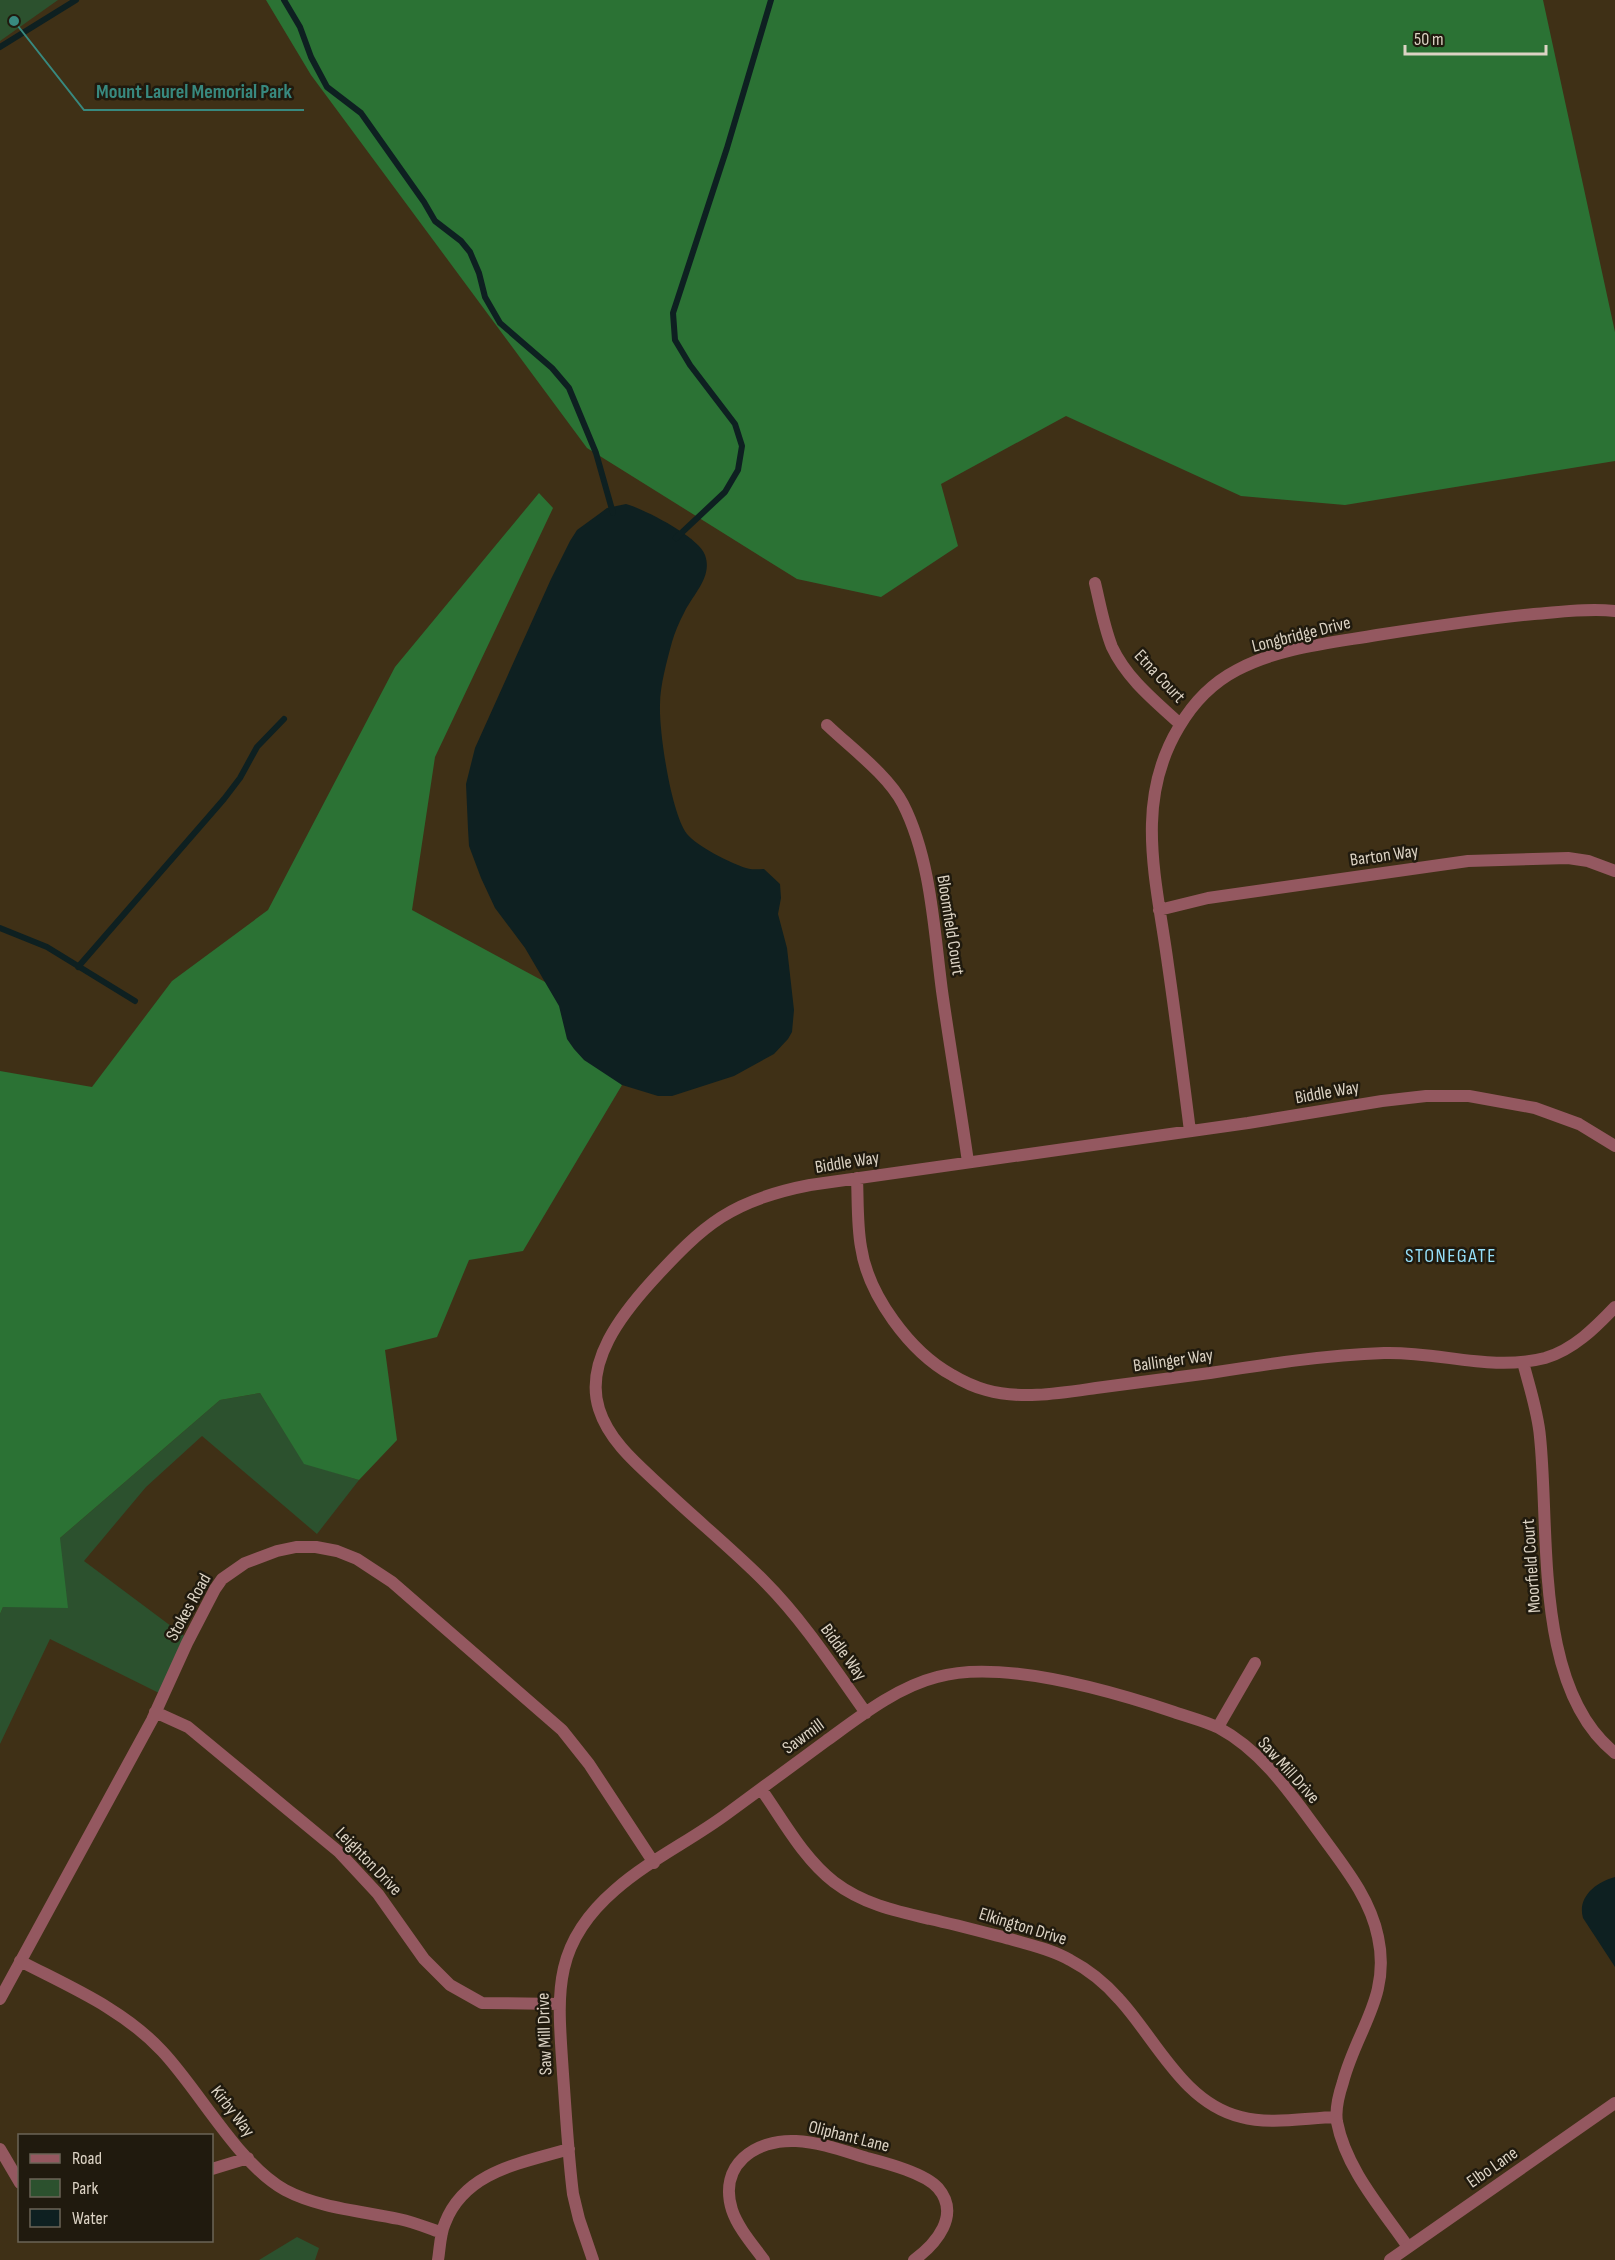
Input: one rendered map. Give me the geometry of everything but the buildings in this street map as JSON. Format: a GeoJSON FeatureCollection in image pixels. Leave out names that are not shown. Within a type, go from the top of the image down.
{"type":"FeatureCollection","features":[{"type":"Feature","properties":{"kind":"street","name":"Etna Court"},"geometry":{"type":"LineString","coordinates":[[1095,583],[1108,633],[1119,659],[1145,692],[1180,724]]}},
{"type":"Feature","properties":{"kind":"street","name":"Longbridge Drive"},"geometry":{"type":"LineString","coordinates":[[1190,1131],[1159,910],[1151,819],[1157,777],[1163,756],[1180,724],[1199,698],[1217,683],[1257,661],[1325,643],[1440,625],[1561,611],[1615,611]]}},
{"type":"Feature","properties":{"kind":"street","name":"Bloomfield Court"},"geometry":{"type":"LineString","coordinates":[[827,725],[894,789],[916,836],[938,951],[968,1162]]}},
{"type":"Feature","properties":{"kind":"street","name":"Barton Way"},"geometry":{"type":"LineString","coordinates":[[1159,910],[1208,898],[1468,861],[1568,858],[1588,861],[1615,871]]}},
{"type":"Feature","properties":{"kind":"street","name":"Biddle Way"},"geometry":{"type":"LineString","coordinates":[[866,1713],[780,1598],[619,1445],[606,1428],[598,1408],[595,1386],[599,1364],[608,1343],[631,1306],[675,1255],[711,1223],[733,1209],[784,1190],[1426,1096],[1469,1096],[1514,1103],[1556,1114],[1579,1124],[1615,1146]]}},
{"type":"Feature","properties":{"kind":"street","name":"Ballinger Way"},"geometry":{"type":"LineString","coordinates":[[857,1178],[859,1233],[864,1263],[888,1309],[909,1340],[922,1353],[952,1375],[986,1390],[1041,1395],[1153,1382],[1310,1359],[1386,1353],[1424,1355],[1485,1364],[1523,1362],[1545,1358],[1563,1350],[1594,1329],[1615,1307]]}},
{"type":"Feature","properties":{"kind":"street","name":"Moorfield Court"},"geometry":{"type":"LineString","coordinates":[[1523,1362],[1540,1435],[1546,1554],[1559,1654],[1569,1687],[1585,1718],[1594,1733],[1615,1753]]}},
{"type":"Feature","properties":{"kind":"street","name":"Stokes Road"},"geometry":{"type":"LineString","coordinates":[[0,1999],[155,1712],[204,1609],[222,1579],[245,1563],[277,1551],[296,1547],[316,1547],[336,1551],[357,1559],[392,1582],[562,1730],[583,1755],[654,1863]]}},
{"type":"Feature","properties":{"kind":"street"},"geometry":{"type":"LineString","coordinates":[[1218,1727],[1255,1663]]}},
{"type":"Feature","properties":{"kind":"street","name":"Saw Mill Drive"},"geometry":{"type":"LineString","coordinates":[[866,1713],[912,1686],[936,1677],[962,1672],[987,1671],[1086,1687],[1157,1706],[1218,1727],[1243,1744],[1292,1797],[1349,1874],[1371,1913],[1377,1934],[1381,1955],[1381,1977],[1377,1997],[1352,2053],[1336,2117]]}},
{"type":"Feature","properties":{"kind":"street","name":"Leighton Drive"},"geometry":{"type":"LineString","coordinates":[[155,1712],[188,1727],[339,1852],[378,1894],[424,1959],[450,1985],[482,2002],[559,2004]]}},
{"type":"Feature","properties":{"kind":"street","name":"Sawmill"},"geometry":{"type":"LineString","coordinates":[[761,1789],[866,1713]]}},
{"type":"Feature","properties":{"kind":"street","name":"Saw Mill Drive"},"geometry":{"type":"LineString","coordinates":[[593,2260],[573,2194],[569,2149],[559,2004],[563,1970],[570,1947],[582,1925],[617,1888],[761,1789]]}},
{"type":"Feature","properties":{"kind":"street","name":"Elkington Drive"},"geometry":{"type":"LineString","coordinates":[[761,1789],[808,1856],[833,1881],[848,1892],[884,1909],[943,1921],[1047,1950],[1087,1970],[1121,2000],[1188,2085],[1204,2100],[1221,2110],[1240,2117],[1258,2120],[1336,2117]]}},
{"type":"Feature","properties":{"kind":"street","name":"Kirby Way"},"geometry":{"type":"LineString","coordinates":[[20,1961],[117,2012],[147,2036],[175,2066],[248,2158],[270,2181],[300,2197],[401,2219],[442,2233]]}},
{"type":"Feature","properties":{"kind":"street","name":"Elbo Lane"},"geometry":{"type":"LineString","coordinates":[[1390,2260],[1615,2103]]}},
{"type":"Feature","properties":{"kind":"street"},"geometry":{"type":"LineString","coordinates":[[1336,2117],[1351,2162],[1408,2247]]}},
{"type":"Feature","properties":{"kind":"street","name":"Oliphant Lane"},"geometry":{"type":"LineString","coordinates":[[764,2260],[732,2212],[729,2196],[730,2181],[736,2166],[747,2153],[762,2145],[779,2141],[798,2141],[833,2148],[889,2165],[924,2178],[938,2188],[946,2203],[947,2220],[941,2236],[914,2260]]}},
{"type":"Feature","properties":{"kind":"street"},"geometry":{"type":"LineString","coordinates":[[0,2149],[18,2180]]}},
{"type":"Feature","properties":{"kind":"street"},"geometry":{"type":"LineString","coordinates":[[438,2260],[442,2233],[452,2208],[463,2194],[489,2174],[569,2149]]}},
{"type":"Feature","properties":{"kind":"street"},"geometry":{"type":"LineString","coordinates":[[213,2169],[248,2158]]}},
{"type":"Feature","properties":{"kind":"green space"},"geometry":{"type":"Polygon","coordinates":[[[0,0],[58,0],[0,41],[0,0]]]}},
{"type":"Feature","properties":{"kind":"green space"},"geometry":{"type":"Polygon","coordinates":[[[266,0],[1543,0],[1615,332],[1615,461],[1345,505],[1241,496],[1066,416],[941,484],[958,546],[881,597],[797,579],[587,448],[311,75],[266,0]]]}},
{"type":"Feature","properties":{"kind":"green space"},"geometry":{"type":"Polygon","coordinates":[[[539,493],[553,508],[435,757],[412,910],[547,983],[622,1085],[523,1251],[469,1260],[437,1337],[385,1350],[397,1440],[359,1480],[304,1464],[260,1393],[220,1400],[60,1538],[68,1608],[3,1607],[0,1614],[0,1071],[92,1087],[172,981],[268,910],[395,667],[539,493]]]}},
{"type":"Feature","properties":{"kind":"green space"},"geometry":{"type":"Polygon","coordinates":[[[260,1393],[304,1463],[359,1480],[317,1534],[202,1436],[146,1487],[84,1561],[187,1638],[161,1694],[50,1639],[0,1744],[0,1614],[3,1607],[60,1538],[220,1400],[260,1393]]]}},
{"type":"Feature","properties":{"kind":"green space"},"geometry":{"type":"Polygon","coordinates":[[[297,2237],[319,2248],[315,2260],[259,2260],[297,2237]]]}},
{"type":"Feature","properties":{"kind":"water"},"geometry":{"type":"Polygon","coordinates":[[[626,504],[682,532],[701,548],[705,555],[707,563],[704,578],[677,627],[662,681],[660,717],[667,772],[681,824],[692,839],[731,862],[748,869],[764,869],[780,884],[781,898],[778,914],[787,948],[794,1010],[792,1032],[774,1054],[734,1076],[672,1096],[658,1096],[622,1085],[584,1060],[574,1049],[567,1039],[559,1006],[525,948],[495,908],[469,846],[466,784],[475,748],[551,579],[577,530],[607,508],[626,504]]]}},
{"type":"Feature","properties":{"kind":"water"},"geometry":{"type":"Polygon","coordinates":[[[1615,1877],[1615,1967],[1583,1918],[1582,1910],[1585,1897],[1595,1887],[1615,1877]]]}},
{"type":"Feature","properties":{"kind":"waterway"},"geometry":{"type":"LineString","coordinates":[[0,47],[76,0]]}},
{"type":"Feature","properties":{"kind":"waterway"},"geometry":{"type":"LineString","coordinates":[[284,0],[300,27],[311,57],[327,87],[361,113],[435,221],[461,241],[470,252],[479,273],[485,297],[500,323],[552,368],[569,388],[596,453],[613,513]]}},
{"type":"Feature","properties":{"kind":"waterway"},"geometry":{"type":"LineString","coordinates":[[676,538],[725,492],[738,470],[742,446],[735,424],[690,365],[675,340],[673,313],[727,148],[771,0]]}},
{"type":"Feature","properties":{"kind":"waterway"},"geometry":{"type":"LineString","coordinates":[[78,967],[224,799],[240,778],[257,747],[284,719]]}},
{"type":"Feature","properties":{"kind":"waterway"},"geometry":{"type":"LineString","coordinates":[[0,928],[47,947],[135,1001]]}},
{"type":"Feature","properties":{"kind":"place","name":"Mount Laurel Memorial Park"},"geometry":{"type":"Point","coordinates":[14,21]}},
{"type":"Feature","properties":{"kind":"district","name":"STONEGATE"},"geometry":{"type":"Point","coordinates":[1451,1255]}}]}
